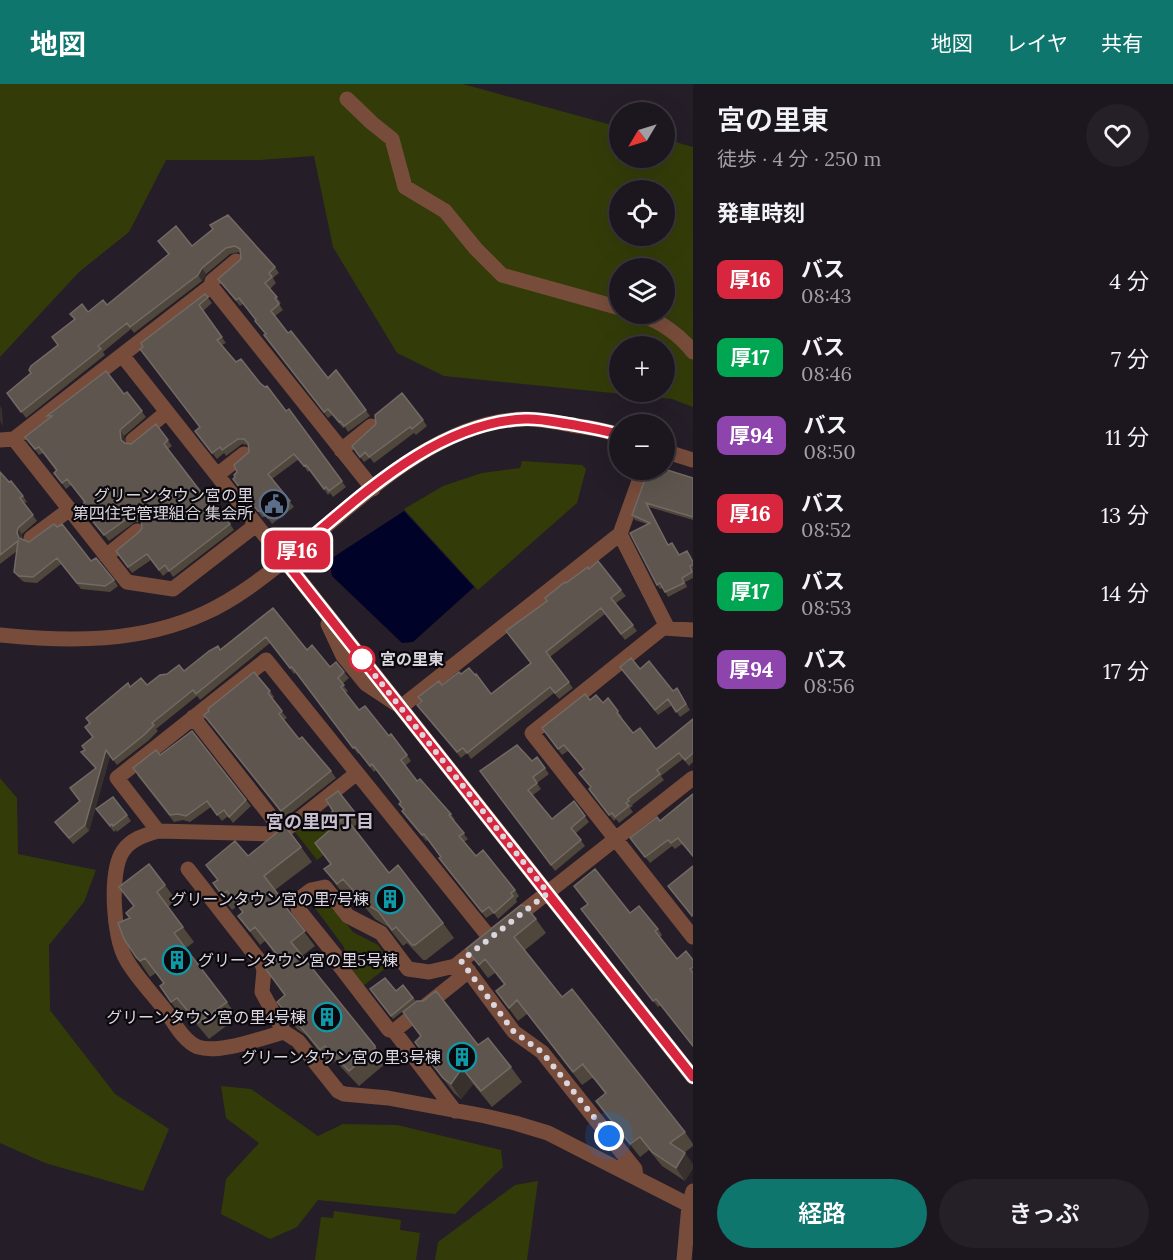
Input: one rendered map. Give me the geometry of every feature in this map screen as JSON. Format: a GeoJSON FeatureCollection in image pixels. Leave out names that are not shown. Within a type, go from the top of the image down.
{"type":"FeatureCollection","features":[{"type":"Feature","properties":{"kind":"street"},"geometry":{"type":"LineString","coordinates":[[347,99],[392,139],[405,187],[445,211],[476,249],[502,275],[609,305]]}},
{"type":"Feature","properties":{"kind":"street"},"geometry":{"type":"LineString","coordinates":[[236,261],[212,280],[210,286],[122,355],[7,439],[69,509],[127,582],[173,589],[256,525]]}},
{"type":"Feature","properties":{"kind":"street"},"geometry":{"type":"LineString","coordinates":[[210,286],[373,489]]}},
{"type":"Feature","properties":{"kind":"street"},"geometry":{"type":"LineString","coordinates":[[661,324],[684,340],[693,352]]}},
{"type":"Feature","properties":{"kind":"street"},"geometry":{"type":"LineString","coordinates":[[122,355],[693,1077]]}},
{"type":"Feature","properties":{"kind":"street"},"geometry":{"type":"LineString","coordinates":[[133,440],[167,412]]}},
{"type":"Feature","properties":{"kind":"street"},"geometry":{"type":"LineString","coordinates":[[0,635],[84,640],[128,636],[164,629],[205,613],[252,585],[408,461],[462,433],[491,424],[526,419],[609,432]]}},
{"type":"Feature","properties":{"kind":"street"},"geometry":{"type":"LineString","coordinates":[[341,450],[371,426]]}},
{"type":"Feature","properties":{"kind":"street"},"geometry":{"type":"LineString","coordinates":[[217,475],[244,454]]}},
{"type":"Feature","properties":{"kind":"street"},"geometry":{"type":"LineString","coordinates":[[675,454],[693,460]]}},
{"type":"Feature","properties":{"kind":"street"},"geometry":{"type":"LineString","coordinates":[[401,707],[621,534],[640,480]]}},
{"type":"Feature","properties":{"kind":"street"},"geometry":{"type":"LineString","coordinates":[[31,538],[69,509]]}},
{"type":"Feature","properties":{"kind":"street"},"geometry":{"type":"LineString","coordinates":[[106,556],[137,531]]}},
{"type":"Feature","properties":{"kind":"street"},"geometry":{"type":"LineString","coordinates":[[621,534],[666,627]]}},
{"type":"Feature","properties":{"kind":"street"},"geometry":{"type":"LineString","coordinates":[[693,630],[666,627],[532,733],[693,937]]}},
{"type":"Feature","properties":{"kind":"street"},"geometry":{"type":"LineString","coordinates":[[158,831],[117,778],[266,660],[490,938]]}},
{"type":"Feature","properties":{"kind":"street"},"geometry":{"type":"LineString","coordinates":[[193,717],[283,832]]}},
{"type":"Feature","properties":{"kind":"street"},"geometry":{"type":"LineString","coordinates":[[284,1032],[231,1046],[208,1049],[188,1041],[124,957],[113,889],[120,856],[124,849],[140,837],[158,831],[277,834],[283,832],[357,773]]}},
{"type":"Feature","properties":{"kind":"street"},"geometry":{"type":"LineString","coordinates":[[394,1031],[465,966],[490,938],[693,778]]}},
{"type":"Feature","properties":{"kind":"street"},"geometry":{"type":"LineString","coordinates":[[188,869],[262,964],[264,970],[262,992],[284,1032],[298,1041],[338,1091],[344,1094],[388,1098],[516,1123],[548,1133],[636,1178],[691,1198],[684,1260]]}},
{"type":"Feature","properties":{"kind":"street"},"geometry":{"type":"LineString","coordinates":[[456,1111],[339,965],[340,961],[298,909],[299,899],[311,890],[325,886],[348,916],[381,933],[408,969],[429,972],[465,966]]}},
{"type":"Feature","properties":{"kind":"street"},"geometry":{"type":"LineString","coordinates":[[465,966],[514,1032],[542,1052],[635,1169],[636,1178]]}},
{"type":"Feature","properties":{"kind":"green space"},"geometry":{"type":"Polygon","coordinates":[[[0,84],[463,84],[609,124],[609,168],[675,168],[675,142],[693,147],[693,407],[675,400],[675,336],[609,336],[609,393],[444,376],[397,353],[333,247],[314,156],[260,160],[166,160],[129,232],[79,272],[0,357],[0,84]]]}},
{"type":"Feature","properties":{"kind":"green space"},"geometry":{"type":"Polygon","coordinates":[[[522,461],[582,465],[586,469],[577,503],[478,590],[404,509],[443,486],[482,473],[520,468],[522,461]]]}},
{"type":"Feature","properties":{"kind":"green space"},"geometry":{"type":"Polygon","coordinates":[[[0,778],[17,798],[18,854],[96,870],[84,902],[49,945],[50,1010],[115,1094],[169,1129],[143,1191],[45,1163],[0,1143],[0,778]]]}},
{"type":"Feature","properties":{"kind":"green space"},"geometry":{"type":"Polygon","coordinates":[[[320,813],[342,841],[317,860],[295,832],[320,813]]]}},
{"type":"Feature","properties":{"kind":"green space"},"geometry":{"type":"Polygon","coordinates":[[[327,899],[353,932],[378,945],[391,964],[363,986],[347,964],[344,947],[315,908],[327,899]]]}},
{"type":"Feature","properties":{"kind":"green space"},"geometry":{"type":"Polygon","coordinates":[[[221,1086],[251,1089],[318,1136],[343,1124],[397,1125],[501,1150],[503,1167],[455,1214],[318,1200],[297,1227],[270,1239],[221,1214],[226,1179],[259,1143],[226,1118],[221,1086]]]}},
{"type":"Feature","properties":{"kind":"green space"},"geometry":{"type":"Polygon","coordinates":[[[538,1181],[527,1260],[435,1260],[438,1242],[515,1185],[538,1181]]]}},
{"type":"Feature","properties":{"kind":"green space"},"geometry":{"type":"Polygon","coordinates":[[[334,1211],[401,1220],[400,1230],[420,1233],[416,1260],[315,1260],[321,1217],[333,1218],[334,1211]]]}},
{"type":"Feature","properties":{"kind":"water"},"geometry":{"type":"Polygon","coordinates":[[[404,511],[474,587],[413,642],[402,643],[332,576],[329,560],[404,511]]]}},
{"type":"Feature","properties":{"kind":"building"},"geometry":{"type":"Polygon","coordinates":[[[228,215],[275,267],[269,273],[272,277],[265,283],[277,297],[275,298],[279,304],[271,311],[288,333],[291,331],[328,378],[336,370],[366,410],[344,426],[328,409],[324,412],[264,335],[266,334],[239,298],[236,300],[218,279],[241,259],[240,249],[235,246],[226,248],[202,268],[198,275],[130,327],[127,323],[98,346],[101,349],[21,412],[7,393],[31,373],[29,370],[31,366],[58,345],[52,337],[75,319],[70,314],[82,304],[88,312],[103,300],[107,305],[169,254],[158,241],[176,226],[192,246],[213,229],[210,225],[228,215]]]}},
{"type":"Feature","properties":{"kind":"building"},"geometry":{"type":"Polygon","coordinates":[[[205,294],[208,297],[199,305],[222,337],[217,340],[236,362],[241,359],[260,383],[267,386],[286,411],[289,409],[342,481],[329,491],[326,487],[324,489],[306,465],[304,466],[294,454],[268,474],[290,501],[268,518],[263,511],[258,511],[233,479],[237,472],[234,465],[249,452],[248,443],[244,439],[238,439],[222,450],[220,447],[212,453],[195,431],[200,427],[140,349],[143,347],[141,343],[205,294]]]}},
{"type":"Feature","properties":{"kind":"building"},"geometry":{"type":"Polygon","coordinates":[[[106,371],[124,394],[127,392],[142,411],[120,430],[121,440],[131,444],[156,424],[168,440],[164,444],[214,509],[216,508],[230,524],[169,571],[165,565],[159,570],[147,554],[128,567],[116,551],[139,532],[142,528],[141,519],[131,516],[104,535],[80,506],[85,502],[67,479],[62,483],[54,473],[57,470],[39,447],[35,449],[25,437],[52,416],[47,416],[106,371]]]}},
{"type":"Feature","properties":{"kind":"building"},"geometry":{"type":"Polygon","coordinates":[[[402,393],[423,420],[369,457],[365,452],[360,457],[352,446],[376,424],[375,415],[402,393]]]}},
{"type":"Feature","properties":{"kind":"building"},"geometry":{"type":"Polygon","coordinates":[[[0,472],[23,496],[20,498],[33,515],[18,528],[19,538],[29,542],[54,524],[57,527],[62,524],[91,561],[96,558],[114,580],[105,586],[77,583],[57,558],[33,577],[19,576],[14,572],[18,541],[0,555],[0,472]]]}},
{"type":"Feature","properties":{"kind":"building"},"geometry":{"type":"Polygon","coordinates":[[[675,472],[693,478],[693,517],[646,503],[668,545],[672,543],[679,555],[687,551],[693,562],[690,566],[692,572],[682,578],[684,583],[665,592],[660,583],[657,585],[630,533],[650,523],[632,515],[645,480],[675,480],[675,472]]]}},
{"type":"Feature","properties":{"kind":"building"},"geometry":{"type":"Polygon","coordinates":[[[598,561],[621,590],[611,598],[633,625],[621,634],[601,608],[546,652],[569,682],[555,693],[550,687],[467,753],[463,748],[457,752],[417,705],[422,701],[418,697],[439,681],[442,685],[459,672],[461,674],[469,668],[491,694],[531,663],[506,631],[547,601],[545,598],[565,582],[588,567],[589,569],[598,561]]]}},
{"type":"Feature","properties":{"kind":"building"},"geometry":{"type":"Polygon","coordinates":[[[273,608],[307,650],[312,645],[330,667],[336,662],[344,672],[338,678],[344,685],[341,687],[359,710],[365,706],[389,736],[391,734],[407,755],[401,760],[417,781],[420,779],[451,814],[449,815],[464,833],[459,836],[476,856],[483,850],[515,890],[511,893],[513,896],[494,913],[489,907],[482,912],[439,858],[441,857],[424,834],[422,835],[402,811],[404,809],[399,804],[401,802],[372,764],[370,766],[355,747],[353,748],[292,667],[290,668],[266,637],[196,694],[193,690],[152,723],[154,725],[144,735],[113,760],[106,750],[85,825],[69,838],[55,822],[80,801],[70,788],[96,768],[81,752],[85,750],[82,746],[93,737],[85,727],[90,723],[86,718],[128,683],[130,687],[141,678],[147,685],[179,665],[184,671],[218,646],[220,650],[273,608]]]}},
{"type":"Feature","properties":{"kind":"building"},"geometry":{"type":"Polygon","coordinates":[[[631,658],[640,669],[649,661],[673,691],[677,688],[686,704],[676,712],[668,699],[655,710],[620,667],[631,658]]]}},
{"type":"Feature","properties":{"kind":"building"},"geometry":{"type":"Polygon","coordinates":[[[254,672],[270,691],[268,693],[282,711],[279,714],[299,739],[302,737],[331,771],[281,811],[204,715],[209,711],[208,709],[254,672]]]}},
{"type":"Feature","properties":{"kind":"building"},"geometry":{"type":"Polygon","coordinates":[[[585,694],[590,700],[596,695],[603,703],[608,698],[633,733],[640,728],[656,749],[693,719],[693,753],[685,760],[679,753],[657,770],[660,774],[628,799],[626,803],[629,806],[615,817],[612,813],[609,815],[589,789],[591,787],[579,773],[584,769],[564,745],[558,749],[542,728],[585,694]]]}},
{"type":"Feature","properties":{"kind":"building"},"geometry":{"type":"Polygon","coordinates":[[[192,731],[246,800],[229,817],[224,810],[217,815],[207,801],[186,816],[170,815],[133,768],[156,750],[160,755],[192,731]]]}},
{"type":"Feature","properties":{"kind":"building"},"geometry":{"type":"Polygon","coordinates":[[[517,745],[532,761],[537,757],[545,768],[533,777],[537,783],[528,790],[552,819],[574,801],[585,816],[571,828],[581,840],[551,865],[480,771],[517,745]]]}},
{"type":"Feature","properties":{"kind":"building"},"geometry":{"type":"Polygon","coordinates":[[[338,791],[357,815],[348,822],[345,817],[337,824],[329,814],[333,811],[326,800],[338,791]]]}},
{"type":"Feature","properties":{"kind":"building"},"geometry":{"type":"Polygon","coordinates":[[[693,794],[693,856],[678,838],[671,843],[668,840],[645,857],[630,838],[657,817],[660,821],[693,794]]]}},
{"type":"Feature","properties":{"kind":"building"},"geometry":{"type":"Polygon","coordinates":[[[113,797],[127,815],[110,826],[96,809],[113,797]]]}},
{"type":"Feature","properties":{"kind":"building","name":"グリーンタウン宮の里7号棟"},"geometry":{"type":"Polygon","coordinates":[[[345,817],[389,873],[398,865],[443,923],[415,945],[412,945],[396,927],[392,930],[378,911],[364,903],[343,879],[337,884],[324,869],[331,864],[315,843],[345,817]]]}},
{"type":"Feature","properties":{"kind":"building"},"geometry":{"type":"Polygon","coordinates":[[[285,826],[301,847],[264,876],[305,931],[291,942],[375,1046],[375,1049],[349,1071],[325,1046],[320,1050],[277,1002],[285,995],[265,968],[279,957],[255,927],[250,931],[238,916],[243,912],[227,891],[222,895],[213,883],[218,880],[206,865],[235,841],[248,856],[285,826]]]}},
{"type":"Feature","properties":{"kind":"building","name":"グリーンタウン宮の里5号棟"},"geometry":{"type":"Polygon","coordinates":[[[149,864],[165,885],[157,892],[183,927],[174,933],[227,1002],[198,1023],[177,998],[171,1002],[160,986],[164,983],[145,958],[140,961],[136,957],[124,939],[118,923],[130,918],[126,913],[134,906],[119,887],[149,864]]]}},
{"type":"Feature","properties":{"kind":"building"},"geometry":{"type":"Polygon","coordinates":[[[693,866],[693,915],[692,916],[668,886],[693,866]]]}},
{"type":"Feature","properties":{"kind":"building"},"geometry":{"type":"Polygon","coordinates":[[[595,869],[630,913],[639,906],[658,929],[655,931],[677,959],[686,951],[693,960],[693,967],[690,969],[693,973],[693,1046],[656,999],[653,1001],[581,909],[588,904],[574,886],[595,869]]]}},
{"type":"Feature","properties":{"kind":"building"},"geometry":{"type":"Polygon","coordinates":[[[521,905],[525,906],[536,919],[514,937],[562,997],[572,989],[685,1132],[670,1143],[685,1153],[676,1168],[652,1152],[640,1137],[630,1144],[596,1101],[606,1093],[583,1064],[573,1072],[517,1000],[509,1008],[496,991],[505,984],[485,959],[479,965],[466,949],[521,905]]]}},
{"type":"Feature","properties":{"kind":"building"},"geometry":{"type":"Polygon","coordinates":[[[385,978],[396,991],[403,985],[413,998],[391,1016],[370,989],[385,978]]]}},
{"type":"Feature","properties":{"kind":"building","name":"グリーンタウン宮の里3号棟"},"geometry":{"type":"Polygon","coordinates":[[[436,991],[478,1045],[488,1038],[511,1067],[481,1091],[462,1068],[451,1084],[443,1078],[415,1042],[421,1036],[403,1012],[436,991]]]}},
{"type":"Feature","properties":{"kind":"bus line","name":"厚16"},"geometry":{"type":"LineString","coordinates":[[609,433],[587,427],[526,419],[491,424],[462,433],[408,461],[284,560],[693,1077]]}},
{"type":"Feature","properties":{"kind":"place","name":"グリーンタウン宮の里 第四住宅管理組合 集会所"},"geometry":{"type":"Point","coordinates":[274,504]}},
{"type":"Feature","properties":{"kind":"place","name":"宮の里東"},"geometry":{"type":"Point","coordinates":[362,659]}},
{"type":"Feature","properties":{"kind":"place","name":"グリーンタウン宮の里7号棟"},"geometry":{"type":"Point","coordinates":[390,899]}},
{"type":"Feature","properties":{"kind":"place","name":"グリーンタウン宮の里5号棟"},"geometry":{"type":"Point","coordinates":[177,960]}},
{"type":"Feature","properties":{"kind":"place","name":"グリーンタウン宮の里4号棟"},"geometry":{"type":"Point","coordinates":[327,1017]}},
{"type":"Feature","properties":{"kind":"place","name":"グリーンタウン宮の里3号棟"},"geometry":{"type":"Point","coordinates":[462,1057]}},
{"type":"Feature","properties":{"kind":"district","name":"宮の里四丁目"},"geometry":{"type":"Point","coordinates":[320,821]}},
{"type":"Feature","properties":{"kind":"route"},"geometry":{"type":"LineString","coordinates":[[362,659],[548,893],[461,961],[514,1032],[542,1052],[609,1136]]}}]}
